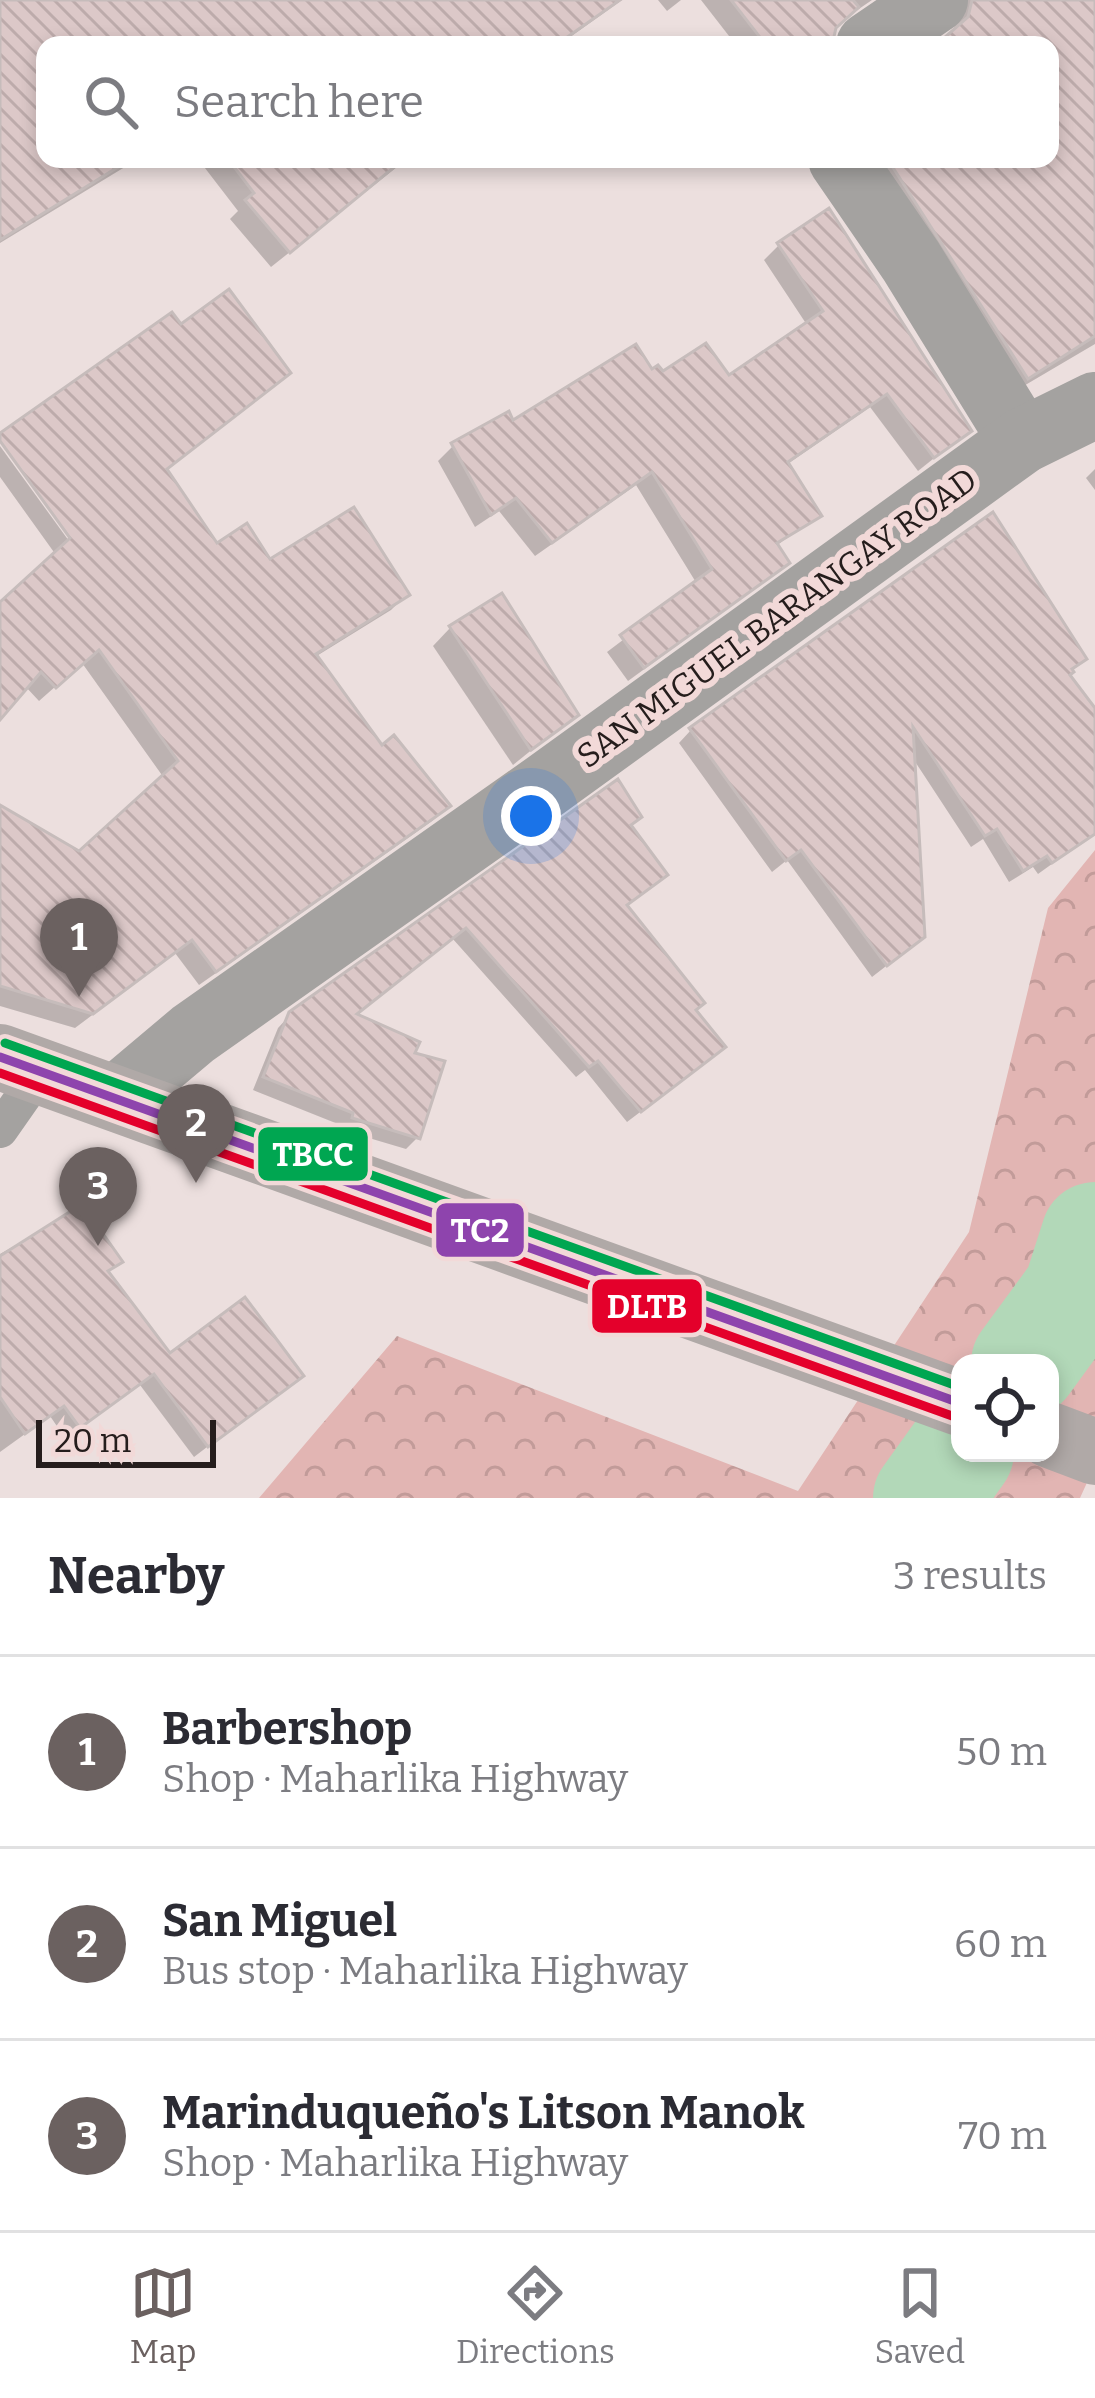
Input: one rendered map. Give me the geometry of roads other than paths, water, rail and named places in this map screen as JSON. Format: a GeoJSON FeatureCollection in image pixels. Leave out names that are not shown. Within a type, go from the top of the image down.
{"type":"FeatureCollection","features":[{"type":"Feature","properties":{"kind":"highway"},"geometry":{"type":"LineString","coordinates":[[21,1064],[934,1394]]}},
{"type":"Feature","properties":{"kind":"highway"},"geometry":{"type":"LineString","coordinates":[[1059,1439],[1095,1451]]}},
{"type":"Feature","properties":{"kind":"street"},"geometry":{"type":"LineString","coordinates":[[882,36],[935,0]]}},
{"type":"Feature","properties":{"kind":"street"},"geometry":{"type":"LineString","coordinates":[[847,168],[911,260],[1022,441]]}},
{"type":"Feature","properties":{"kind":"street","name":"SAN MIGUEL BARANGAY ROAD"},"geometry":{"type":"LineString","coordinates":[[117,1098],[193,1034],[1022,441],[1095,405]]}},
{"type":"Feature","properties":{"kind":"lane"},"geometry":{"type":"LineString","coordinates":[[0,1130],[21,1064]]}},
{"type":"Feature","properties":{"kind":"waterway"},"geometry":{"type":"LineString","coordinates":[[1032,1354],[1077,1292],[1095,1236]]}},
{"type":"Feature","properties":{"kind":"waterway"},"geometry":{"type":"LineString","coordinates":[[927,1498],[953,1462]]}},
{"type":"Feature","properties":{"kind":"place","name":"Barbershop"},"geometry":{"type":"Point","coordinates":[79,997]}},
{"type":"Feature","properties":{"kind":"place","name":"San Miguel"},"geometry":{"type":"Point","coordinates":[196,1183]}},
{"type":"Feature","properties":{"kind":"place","name":"Marinduqueño's Litson Manok"},"geometry":{"type":"Point","coordinates":[98,1246]}}]}
